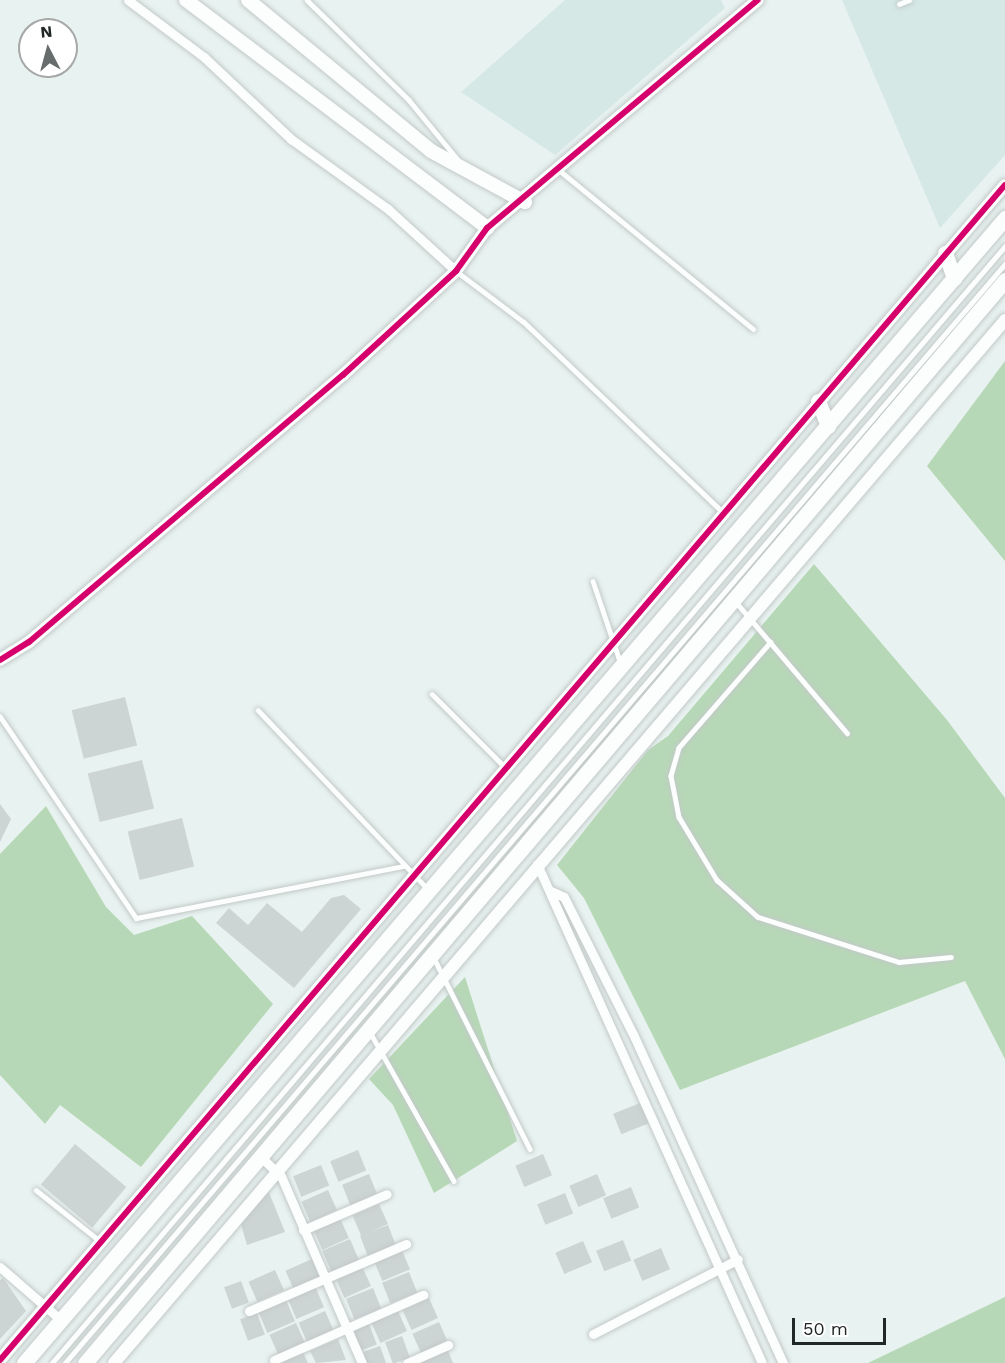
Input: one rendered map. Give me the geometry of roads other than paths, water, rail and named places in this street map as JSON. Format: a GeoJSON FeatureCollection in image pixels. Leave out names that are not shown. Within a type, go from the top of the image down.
{"type":"FeatureCollection","features":[{"type":"Feature","properties":{"kind":"main road"},"geometry":{"type":"LineString","coordinates":[[186,0],[250,51],[487,228]]}},
{"type":"Feature","properties":{"kind":"main road"},"geometry":{"type":"LineString","coordinates":[[248,0],[431,151],[525,202]]}},
{"type":"Feature","properties":{"kind":"main road"},"geometry":{"type":"LineString","coordinates":[[24,1363],[1005,218]]}},
{"type":"Feature","properties":{"kind":"main road"},"geometry":{"type":"LineString","coordinates":[[945,253],[954,278]]}},
{"type":"Feature","properties":{"kind":"main road"},"geometry":{"type":"LineString","coordinates":[[85,1363],[732,597],[1005,280]]}},
{"type":"Feature","properties":{"kind":"main road"},"geometry":{"type":"LineString","coordinates":[[818,401],[828,426]]}},
{"type":"Feature","properties":{"kind":"street"},"geometry":{"type":"LineString","coordinates":[[128,0],[204,57],[291,139],[388,209],[456,271]]}},
{"type":"Feature","properties":{"kind":"street"},"geometry":{"type":"LineString","coordinates":[[0,660],[29,642],[334,382],[456,271],[487,228],[525,202],[557,168],[758,0]]}},
{"type":"Feature","properties":{"kind":"street"},"geometry":{"type":"LineString","coordinates":[[0,1360],[1005,184]]}},
{"type":"Feature","properties":{"kind":"street"},"geometry":{"type":"LineString","coordinates":[[114,1363],[537,864],[1005,320]]}},
{"type":"Feature","properties":{"kind":"street"},"geometry":{"type":"LineString","coordinates":[[537,864],[551,891],[550,903],[722,1267],[762,1363]]}},
{"type":"Feature","properties":{"kind":"street"},"geometry":{"type":"LineString","coordinates":[[551,891],[564,897],[738,1259],[783,1363]]}},
{"type":"Feature","properties":{"kind":"street"},"geometry":{"type":"LineString","coordinates":[[260,1156],[276,1170],[362,1363]]}},
{"type":"Feature","properties":{"kind":"street"},"geometry":{"type":"LineString","coordinates":[[303,1230],[387,1194]]}},
{"type":"Feature","properties":{"kind":"street"},"geometry":{"type":"LineString","coordinates":[[249,1311],[406,1244]]}},
{"type":"Feature","properties":{"kind":"street"},"geometry":{"type":"LineString","coordinates":[[593,1334],[738,1259]]}},
{"type":"Feature","properties":{"kind":"street"},"geometry":{"type":"LineString","coordinates":[[0,1267],[61,1320]]}},
{"type":"Feature","properties":{"kind":"street"},"geometry":{"type":"LineString","coordinates":[[274,1360],[423,1294]]}},
{"type":"Feature","properties":{"kind":"street"},"geometry":{"type":"LineString","coordinates":[[407,1363],[448,1345]]}},
{"type":"Feature","properties":{"kind":"lane"},"geometry":{"type":"LineString","coordinates":[[307,0],[409,100],[467,171]]}},
{"type":"Feature","properties":{"kind":"lane"},"geometry":{"type":"LineString","coordinates":[[899,4],[909,0]]}},
{"type":"Feature","properties":{"kind":"lane"},"geometry":{"type":"LineString","coordinates":[[557,168],[753,329]]}},
{"type":"Feature","properties":{"kind":"lane"},"geometry":{"type":"LineString","coordinates":[[52,1363],[1005,246]]}},
{"type":"Feature","properties":{"kind":"lane"},"geometry":{"type":"LineString","coordinates":[[64,1363],[1005,264]]}},
{"type":"Feature","properties":{"kind":"lane"},"geometry":{"type":"LineString","coordinates":[[456,271],[525,322],[723,512]]}},
{"type":"Feature","properties":{"kind":"lane"},"geometry":{"type":"LineString","coordinates":[[593,581],[615,638],[622,666]]}},
{"type":"Feature","properties":{"kind":"lane"},"geometry":{"type":"LineString","coordinates":[[732,597],[847,733]]}},
{"type":"Feature","properties":{"kind":"lane"},"geometry":{"type":"LineString","coordinates":[[771,642],[679,748],[671,776],[679,817],[717,880],[758,917],[900,962],[951,957]]}},
{"type":"Feature","properties":{"kind":"lane"},"geometry":{"type":"LineString","coordinates":[[432,694],[506,768]]}},
{"type":"Feature","properties":{"kind":"lane"},"geometry":{"type":"LineString","coordinates":[[258,710],[430,891]]}},
{"type":"Feature","properties":{"kind":"lane"},"geometry":{"type":"LineString","coordinates":[[0,716],[136,918],[404,866]]}},
{"type":"Feature","properties":{"kind":"lane"},"geometry":{"type":"LineString","coordinates":[[431,953],[530,1149]]}},
{"type":"Feature","properties":{"kind":"lane"},"geometry":{"type":"LineString","coordinates":[[367,1028],[454,1182]]}},
{"type":"Feature","properties":{"kind":"lane"},"geometry":{"type":"LineString","coordinates":[[36,1190],[101,1242]]}}]}
